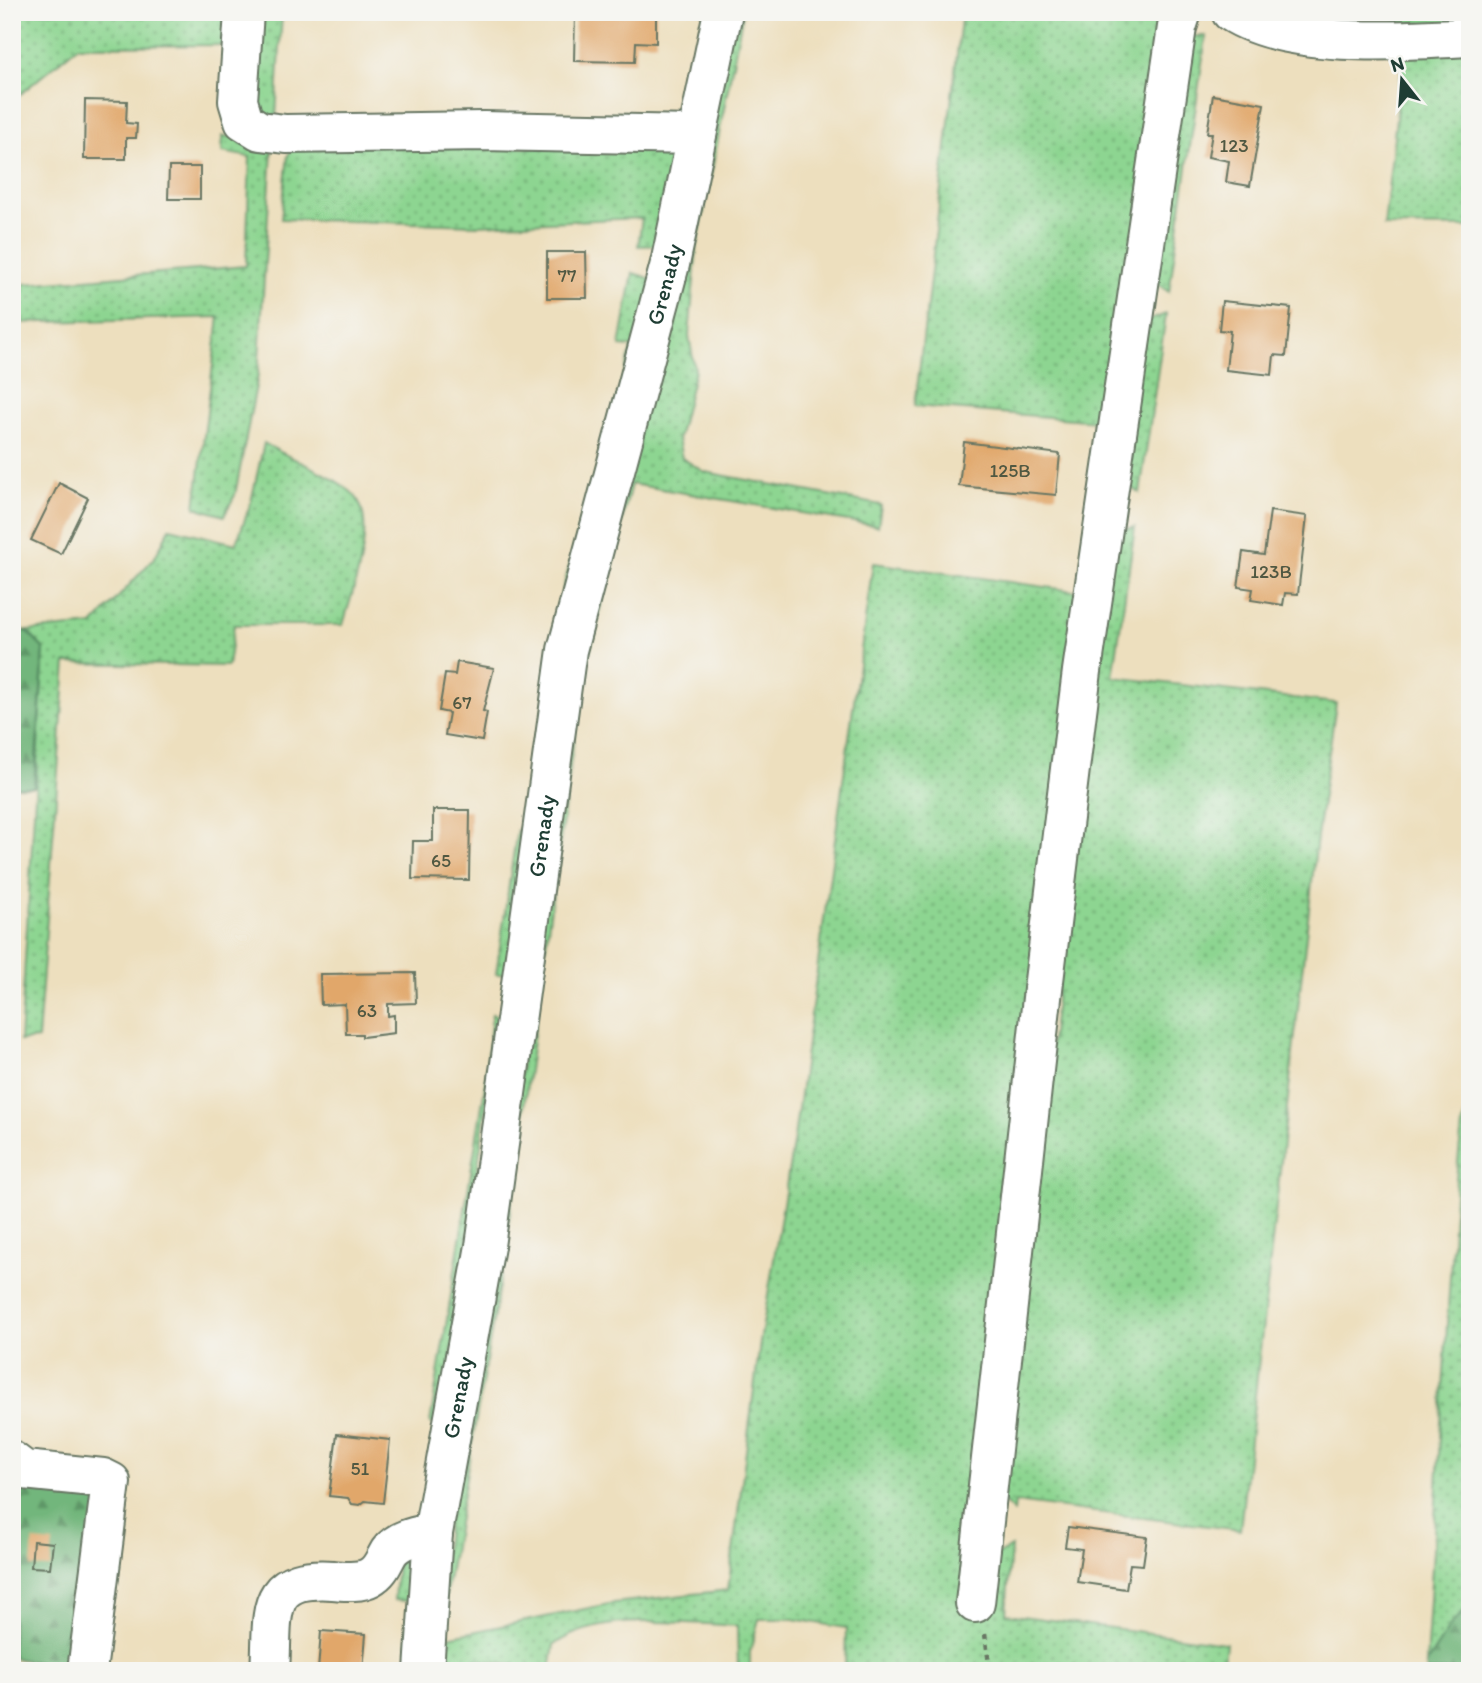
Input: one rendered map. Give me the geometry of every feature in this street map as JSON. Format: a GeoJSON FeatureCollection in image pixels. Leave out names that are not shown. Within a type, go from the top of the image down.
{"type":"FeatureCollection","features":[{"type":"Feature","properties":{"kind":"street"},"geometry":{"type":"LineString","coordinates":[[244,12],[238,101],[244,121],[260,131],[286,134],[484,131],[694,135]]}},
{"type":"Feature","properties":{"kind":"street","name":"Grenady"},"geometry":{"type":"LineString","coordinates":[[424,1671],[433,1533],[485,1246],[567,650],[670,264],[694,135],[723,12]]}},
{"type":"Feature","properties":{"kind":"street"},"geometry":{"type":"LineString","coordinates":[[975,1603],[1042,989],[1082,671],[1177,27],[1182,12]]}},
{"type":"Feature","properties":{"kind":"street"},"geometry":{"type":"LineString","coordinates":[[1231,12],[1261,28],[1314,38],[1470,37]]}},
{"type":"Feature","properties":{"kind":"street"},"geometry":{"type":"LineString","coordinates":[[12,1461],[24,1470],[111,1482],[87,1671]]}},
{"type":"Feature","properties":{"kind":"street"},"geometry":{"type":"LineString","coordinates":[[270,1671],[275,1608],[285,1588],[294,1581],[308,1578],[350,1581],[367,1579],[378,1572],[398,1543],[433,1533]]}},
{"type":"Feature","properties":{"kind":"green space"},"geometry":{"type":"Polygon","coordinates":[[[12,12],[233,12],[231,45],[78,46],[12,101],[12,12]]]}},
{"type":"Feature","properties":{"kind":"green space"},"geometry":{"type":"Polygon","coordinates":[[[252,12],[282,12],[276,118],[687,118],[287,126],[251,110],[252,12]]]}},
{"type":"Feature","properties":{"kind":"green space"},"geometry":{"type":"Polygon","coordinates":[[[732,12],[743,12],[697,246],[689,336],[695,370],[678,439],[682,458],[705,472],[881,505],[878,526],[631,484],[581,685],[503,1263],[438,1639],[614,1603],[728,1590],[760,1343],[794,1138],[873,563],[1082,592],[962,1610],[991,1613],[987,1582],[989,1559],[1011,1547],[1006,1614],[1226,1643],[1223,1671],[845,1671],[846,1628],[793,1619],[759,1619],[750,1651],[750,1671],[738,1671],[737,1626],[642,1622],[594,1628],[572,1635],[554,1645],[550,1671],[519,1671],[512,1664],[475,1659],[465,1671],[438,1671],[436,1634],[450,1499],[497,1247],[565,739],[586,627],[660,341],[732,12]]]}},
{"type":"Feature","properties":{"kind":"green space"},"geometry":{"type":"Polygon","coordinates":[[[962,12],[1169,12],[1108,422],[915,406],[962,12]]]}},
{"type":"Feature","properties":{"kind":"green space"},"geometry":{"type":"Polygon","coordinates":[[[1396,12],[1470,12],[1470,27],[1395,22],[1396,12]]]}},
{"type":"Feature","properties":{"kind":"green space"},"geometry":{"type":"Polygon","coordinates":[[[1183,36],[1206,36],[1169,292],[1147,277],[1183,36]]]}},
{"type":"Feature","properties":{"kind":"green space"},"geometry":{"type":"Polygon","coordinates":[[[1470,45],[1470,227],[1384,226],[1404,47],[1470,45]]]}},
{"type":"Feature","properties":{"kind":"green space"},"geometry":{"type":"Polygon","coordinates":[[[223,136],[270,141],[272,150],[258,375],[235,495],[224,516],[195,507],[219,317],[12,323],[12,285],[246,266],[250,157],[222,152],[223,136]]]}},
{"type":"Feature","properties":{"kind":"green space"},"geometry":{"type":"Polygon","coordinates":[[[296,145],[673,149],[677,162],[661,245],[638,246],[642,218],[478,225],[281,219],[288,155],[296,145]]]}},
{"type":"Feature","properties":{"kind":"green space"},"geometry":{"type":"Polygon","coordinates":[[[633,273],[655,280],[571,591],[562,592],[632,347],[620,346],[633,273]]]}},
{"type":"Feature","properties":{"kind":"green space"},"geometry":{"type":"Polygon","coordinates":[[[1166,314],[1140,493],[1127,486],[1141,323],[1166,314]]]}},
{"type":"Feature","properties":{"kind":"green space"},"geometry":{"type":"Polygon","coordinates":[[[264,443],[330,477],[350,491],[359,503],[364,518],[362,555],[343,625],[234,625],[228,666],[66,663],[38,1039],[20,1041],[44,649],[27,631],[93,625],[155,557],[170,528],[236,544],[251,502],[264,443]]]}},
{"type":"Feature","properties":{"kind":"green space"},"geometry":{"type":"Polygon","coordinates":[[[1135,527],[1113,677],[1336,703],[1317,837],[1240,1530],[1015,1502],[1014,1512],[997,1495],[1111,539],[1122,530],[1135,527]]]}},
{"type":"Feature","properties":{"kind":"green space"},"geometry":{"type":"Polygon","coordinates":[[[12,625],[26,631],[44,649],[34,787],[12,787],[12,625]]]}},
{"type":"Feature","properties":{"kind":"green space"},"geometry":{"type":"Polygon","coordinates":[[[517,830],[530,839],[506,974],[496,974],[517,830]]]}},
{"type":"Feature","properties":{"kind":"green space"},"geometry":{"type":"Polygon","coordinates":[[[492,1014],[499,1016],[441,1427],[430,1423],[484,1093],[492,1014]]]}},
{"type":"Feature","properties":{"kind":"green space"},"geometry":{"type":"Polygon","coordinates":[[[1470,1098],[1470,1605],[1451,1625],[1426,1664],[1456,1179],[1462,1126],[1470,1098]]]}},
{"type":"Feature","properties":{"kind":"green space"},"geometry":{"type":"Polygon","coordinates":[[[12,1482],[104,1486],[79,1669],[12,1658],[12,1482]]]}},
{"type":"Feature","properties":{"kind":"green space"},"geometry":{"type":"Polygon","coordinates":[[[414,1549],[408,1671],[408,1601],[394,1600],[397,1560],[414,1549]]]}},
{"type":"Feature","properties":{"kind":"green space"},"geometry":{"type":"Polygon","coordinates":[[[1470,1605],[1470,1671],[1427,1671],[1426,1664],[1451,1625],[1470,1605]]]}},
{"type":"Feature","properties":{"kind":"building"},"geometry":{"type":"Polygon","coordinates":[[[575,12],[656,12],[656,43],[636,42],[635,62],[574,61],[575,12]]]}},
{"type":"Feature","properties":{"kind":"building"},"geometry":{"type":"Polygon","coordinates":[[[1213,95],[1264,104],[1250,186],[1226,182],[1229,161],[1208,157],[1212,133],[1207,133],[1213,95]]]}},
{"type":"Feature","properties":{"kind":"building"},"geometry":{"type":"Polygon","coordinates":[[[85,100],[127,101],[126,123],[137,124],[136,138],[126,138],[126,159],[84,159],[85,100]]]}},
{"type":"Feature","properties":{"kind":"building"},"geometry":{"type":"Polygon","coordinates":[[[169,167],[200,167],[200,199],[168,199],[169,167]]]}},
{"type":"Feature","properties":{"kind":"building"},"geometry":{"type":"Polygon","coordinates":[[[547,252],[586,252],[587,298],[547,298],[547,252]]]}},
{"type":"Feature","properties":{"kind":"building"},"geometry":{"type":"Polygon","coordinates":[[[1222,301],[1291,308],[1286,356],[1274,355],[1272,375],[1226,370],[1230,331],[1219,330],[1222,301]]]}},
{"type":"Feature","properties":{"kind":"building"},"geometry":{"type":"Polygon","coordinates":[[[964,442],[1060,454],[1056,495],[959,486],[964,442]]]}},
{"type":"Feature","properties":{"kind":"building"},"geometry":{"type":"Polygon","coordinates":[[[59,483],[88,498],[61,554],[31,540],[59,483]]]}},
{"type":"Feature","properties":{"kind":"building"},"geometry":{"type":"Polygon","coordinates":[[[1270,511],[1307,516],[1298,594],[1285,593],[1283,605],[1251,600],[1253,589],[1238,587],[1243,552],[1264,555],[1270,511]]]}},
{"type":"Feature","properties":{"kind":"building"},"geometry":{"type":"Polygon","coordinates":[[[457,662],[494,668],[483,711],[487,712],[482,741],[445,735],[449,713],[439,711],[445,674],[455,675],[457,662]]]}},
{"type":"Feature","properties":{"kind":"building"},"geometry":{"type":"Polygon","coordinates":[[[433,810],[470,810],[469,880],[412,879],[413,841],[433,841],[433,810]]]}},
{"type":"Feature","properties":{"kind":"building"},"geometry":{"type":"Polygon","coordinates":[[[415,973],[416,1003],[388,1004],[388,1016],[394,1015],[394,1033],[362,1037],[362,1034],[346,1034],[345,1004],[321,1005],[320,974],[415,973]]]}},
{"type":"Feature","properties":{"kind":"building"},"geometry":{"type":"Polygon","coordinates":[[[337,1434],[390,1440],[383,1503],[365,1501],[360,1505],[352,1504],[348,1498],[329,1496],[337,1434]]]}},
{"type":"Feature","properties":{"kind":"building"},"geometry":{"type":"Polygon","coordinates":[[[1068,1527],[1147,1537],[1143,1565],[1130,1564],[1126,1589],[1077,1582],[1082,1549],[1065,1547],[1068,1527]]]}},
{"type":"Feature","properties":{"kind":"building"},"geometry":{"type":"Polygon","coordinates":[[[33,1541],[53,1543],[50,1568],[31,1567],[33,1541]]]}},
{"type":"Feature","properties":{"kind":"building"},"geometry":{"type":"Polygon","coordinates":[[[321,1631],[366,1634],[363,1671],[318,1671],[321,1631]]]}}]}
